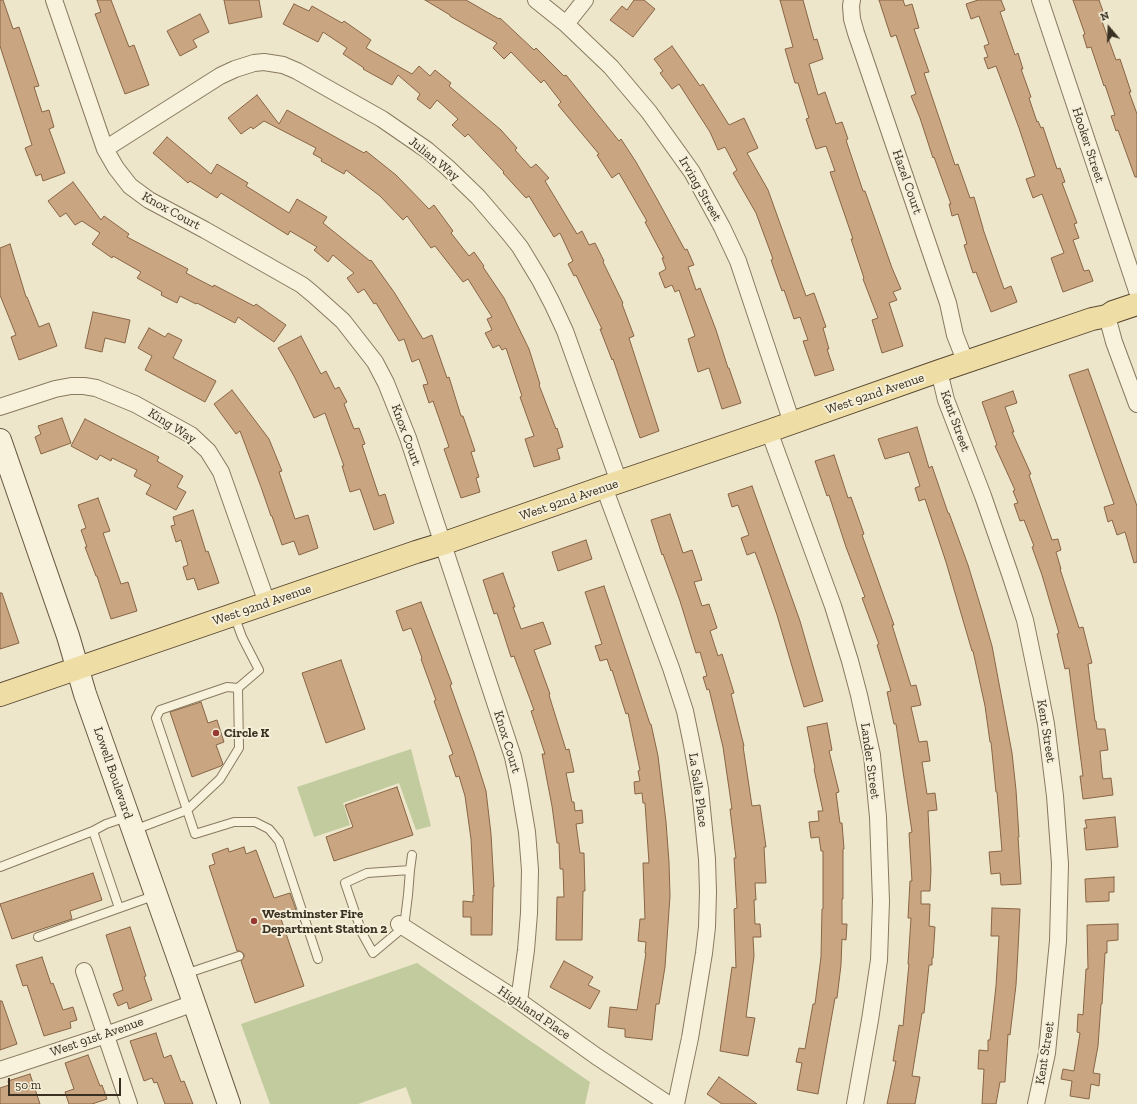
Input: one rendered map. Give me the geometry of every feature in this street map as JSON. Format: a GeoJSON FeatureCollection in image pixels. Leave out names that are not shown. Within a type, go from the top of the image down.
{"type":"FeatureCollection","features":[{"type":"Feature","properties":{"kind":"main road","name":"West 92nd Avenue"},"geometry":{"type":"LineString","coordinates":[[0,695],[442,544],[939,371],[1092,319],[1107,316],[1113,312],[1137,304]]}},
{"type":"Feature","properties":{"kind":"street","name":"Knox Court"},"geometry":{"type":"LineString","coordinates":[[54,0],[105,149],[116,168],[130,186],[149,200],[205,230],[302,286],[314,295],[343,321],[375,362],[386,383],[408,438],[513,757],[521,793],[527,832],[530,870],[527,942],[518,1001]]}},
{"type":"Feature","properties":{"kind":"street","name":"Irving Street"},"geometry":{"type":"LineString","coordinates":[[536,0],[566,24],[611,67],[649,112],[692,172],[705,194],[738,261],[792,423]]}},
{"type":"Feature","properties":{"kind":"street"},"geometry":{"type":"LineString","coordinates":[[566,24],[585,0]]}},
{"type":"Feature","properties":{"kind":"street","name":"Hazel Court"},"geometry":{"type":"LineString","coordinates":[[852,0],[852,19],[856,33],[946,296],[955,335],[966,362]]}},
{"type":"Feature","properties":{"kind":"street","name":"Hooker Street"},"geometry":{"type":"LineString","coordinates":[[1040,0],[1137,290]]}},
{"type":"Feature","properties":{"kind":"street","name":"Julian Way"},"geometry":{"type":"LineString","coordinates":[[105,149],[220,76],[254,63],[264,62],[284,65],[382,119],[427,150],[447,167],[478,197],[520,247],[540,280],[565,331],[612,485]]}},
{"type":"Feature","properties":{"kind":"street"},"geometry":{"type":"LineString","coordinates":[[1107,316],[1114,342],[1137,404]]}},
{"type":"Feature","properties":{"kind":"street","name":"Kent Street"},"geometry":{"type":"LineString","coordinates":[[939,371],[946,400],[984,496],[1025,620],[1046,724],[1055,796],[1060,864],[1058,940],[1047,1053],[1036,1104]]}},
{"type":"Feature","properties":{"kind":"street","name":"King Way"},"geometry":{"type":"LineString","coordinates":[[0,406],[55,389],[70,386],[84,386],[96,388],[135,404],[191,435],[208,451],[221,472],[267,603]]}},
{"type":"Feature","properties":{"kind":"street","name":"Lander Street"},"geometry":{"type":"LineString","coordinates":[[769,431],[833,606],[859,695],[872,755],[878,817],[881,901],[879,960],[855,1104]]}},
{"type":"Feature","properties":{"kind":"street","name":"Lowell Boulevard"},"geometry":{"type":"LineString","coordinates":[[0,440],[68,636],[84,691],[229,1104]]}},
{"type":"Feature","properties":{"kind":"street","name":"La Salle Place"},"geometry":{"type":"LineString","coordinates":[[612,485],[685,711],[700,789],[707,859],[707,927],[690,1038],[676,1104]]}},
{"type":"Feature","properties":{"kind":"street","name":"Highland Place"},"geometry":{"type":"LineString","coordinates":[[402,925],[518,1001],[668,1104]]}},
{"type":"Feature","properties":{"kind":"street"},"geometry":{"type":"LineString","coordinates":[[84,971],[129,1104]]}},
{"type":"Feature","properties":{"kind":"street","name":"West 91st Avenue"},"geometry":{"type":"LineString","coordinates":[[0,1070],[106,1035],[194,1003]]}},
{"type":"Feature","properties":{"kind":"lane"},"geometry":{"type":"LineString","coordinates":[[234,614],[242,636],[259,670],[238,688],[227,687],[160,710],[156,718],[195,834],[234,822],[255,822],[269,829],[279,842],[318,959]]}},
{"type":"Feature","properties":{"kind":"lane"},"geometry":{"type":"LineString","coordinates":[[0,867],[93,831],[106,824],[131,824],[186,810],[220,779],[239,748],[238,688]]}},
{"type":"Feature","properties":{"kind":"lane"},"geometry":{"type":"LineString","coordinates":[[93,831],[119,908]]}},
{"type":"Feature","properties":{"kind":"lane"},"geometry":{"type":"LineString","coordinates":[[410,870],[367,873],[345,883],[362,933],[373,953],[402,925],[410,870],[412,855]]}},
{"type":"Feature","properties":{"kind":"lane"},"geometry":{"type":"LineString","coordinates":[[38,937],[156,896]]}},
{"type":"Feature","properties":{"kind":"lane"},"geometry":{"type":"LineString","coordinates":[[184,974],[239,956]]}},
{"type":"Feature","properties":{"kind":"green space"},"geometry":{"type":"Polygon","coordinates":[[[411,749],[431,826],[416,830],[399,783],[343,803],[350,825],[314,837],[297,787],[411,749]]]}},
{"type":"Feature","properties":{"kind":"green space"},"geometry":{"type":"Polygon","coordinates":[[[417,963],[590,1082],[585,1104],[412,1104],[406,1087],[358,1104],[270,1104],[241,1024],[417,963]]]}},
{"type":"Feature","properties":{"kind":"building"},"geometry":{"type":"Polygon","coordinates":[[[0,0],[3,0],[13,29],[19,27],[39,86],[34,87],[42,112],[49,110],[54,127],[49,129],[65,173],[43,181],[41,174],[36,176],[25,148],[32,145],[0,46],[0,0]]]}},
{"type":"Feature","properties":{"kind":"building"},"geometry":{"type":"Polygon","coordinates":[[[97,0],[111,0],[129,47],[134,45],[149,85],[125,94],[95,14],[101,12],[97,0]]]}},
{"type":"Feature","properties":{"kind":"building"},"geometry":{"type":"Polygon","coordinates":[[[224,0],[259,0],[262,17],[229,24],[224,0]]]}},
{"type":"Feature","properties":{"kind":"building"},"geometry":{"type":"Polygon","coordinates":[[[425,0],[466,0],[499,19],[500,18],[534,50],[536,48],[564,76],[566,75],[619,141],[621,139],[636,162],[685,250],[687,249],[694,265],[688,267],[696,290],[700,288],[741,403],[722,409],[709,368],[698,372],[688,339],[695,336],[679,290],[675,292],[672,285],[665,288],[659,273],[666,269],[662,258],[664,258],[645,222],[647,221],[619,173],[612,178],[597,155],[599,154],[558,105],[561,102],[544,80],[541,83],[511,52],[504,59],[493,48],[497,43],[425,0]]]}},
{"type":"Feature","properties":{"kind":"building"},"geometry":{"type":"Polygon","coordinates":[[[634,0],[644,0],[655,9],[633,37],[610,20],[622,6],[627,10],[634,0]]]}},
{"type":"Feature","properties":{"kind":"building"},"geometry":{"type":"Polygon","coordinates":[[[780,0],[803,0],[814,40],[817,39],[823,59],[809,64],[818,95],[825,92],[836,124],[842,122],[848,139],[846,140],[863,191],[865,191],[892,268],[901,289],[893,292],[897,300],[889,303],[903,346],[882,353],[872,320],[878,318],[863,279],[864,278],[851,239],[853,239],[830,172],[835,171],[826,146],[816,149],[806,119],[809,118],[798,83],[795,83],[785,49],[793,47],[780,0]]]}},
{"type":"Feature","properties":{"kind":"building"},"geometry":{"type":"Polygon","coordinates":[[[879,0],[903,0],[905,6],[912,4],[919,28],[914,29],[929,72],[924,73],[955,165],[958,164],[970,198],[974,197],[983,229],[1004,289],[1011,286],[1017,302],[991,312],[976,272],[973,273],[964,245],[967,244],[958,214],[952,216],[949,204],[951,204],[911,96],[916,94],[896,35],[891,37],[879,0]]]}},
{"type":"Feature","properties":{"kind":"building"},"geometry":{"type":"Polygon","coordinates":[[[978,0],[1001,0],[1005,10],[1000,12],[1015,55],[1018,53],[1023,69],[1021,69],[1031,97],[1029,98],[1037,122],[1038,121],[1041,128],[1043,127],[1057,169],[1060,168],[1065,182],[1062,183],[1077,223],[1074,224],[1079,238],[1073,240],[1084,271],[1089,270],[1093,281],[1063,292],[1051,258],[1064,253],[1042,194],[1033,198],[1026,179],[1035,176],[1019,128],[996,66],[988,69],[984,58],[988,57],[984,46],[989,44],[979,16],[971,19],[966,4],[978,0]]]}},
{"type":"Feature","properties":{"kind":"building"},"geometry":{"type":"Polygon","coordinates":[[[1073,0],[1099,0],[1104,14],[1100,16],[1116,60],[1120,59],[1137,114],[1137,177],[1135,177],[1118,130],[1116,131],[1111,116],[1115,115],[1091,47],[1087,48],[1083,35],[1085,34],[1073,0]]]}},
{"type":"Feature","properties":{"kind":"building"},"geometry":{"type":"Polygon","coordinates":[[[294,4],[309,11],[312,6],[342,23],[344,21],[371,40],[366,48],[412,74],[419,66],[430,76],[435,70],[451,83],[449,86],[501,130],[517,148],[515,150],[531,168],[536,164],[549,178],[545,181],[577,234],[582,231],[589,245],[595,243],[623,303],[622,304],[634,336],[629,338],[659,431],[640,438],[613,359],[612,360],[600,329],[602,329],[576,275],[574,276],[568,264],[573,261],[560,233],[554,237],[529,196],[526,198],[468,134],[465,137],[452,125],[458,119],[437,100],[430,109],[417,99],[420,94],[398,75],[392,85],[363,69],[364,68],[343,54],[347,48],[323,32],[318,42],[283,24],[294,4]]]}},
{"type":"Feature","properties":{"kind":"building"},"geometry":{"type":"Polygon","coordinates":[[[200,14],[209,32],[193,40],[197,47],[180,56],[167,31],[200,14]]]}},
{"type":"Feature","properties":{"kind":"building"},"geometry":{"type":"Polygon","coordinates":[[[672,46],[700,86],[703,84],[729,125],[744,118],[758,148],[747,153],[768,190],[806,296],[814,293],[826,327],[823,328],[829,349],[827,349],[834,370],[815,376],[803,341],[808,340],[800,317],[794,319],[784,290],[782,291],[771,260],[773,259],[756,213],[733,173],[737,170],[725,147],[718,150],[710,132],[679,84],[672,89],[660,73],[663,71],[654,59],[672,46]]]}},
{"type":"Feature","properties":{"kind":"building"},"geometry":{"type":"Polygon","coordinates":[[[257,95],[279,124],[287,110],[364,153],[366,151],[396,175],[429,209],[434,205],[453,231],[451,233],[469,256],[474,252],[504,298],[529,349],[540,384],[539,385],[556,429],[557,428],[563,447],[557,449],[560,459],[534,467],[525,439],[534,436],[520,397],[522,396],[506,348],[502,350],[499,345],[493,348],[485,333],[492,330],[487,319],[492,317],[468,279],[463,282],[435,246],[431,248],[407,216],[403,220],[380,196],[346,170],[344,174],[321,161],[322,159],[313,154],[316,148],[264,121],[253,129],[251,127],[241,134],[228,118],[257,95]]]}},
{"type":"Feature","properties":{"kind":"building"},"geometry":{"type":"Polygon","coordinates":[[[167,137],[211,174],[217,164],[248,183],[246,186],[289,213],[297,199],[327,217],[323,223],[370,261],[371,260],[394,292],[423,339],[432,335],[447,378],[449,377],[461,416],[463,416],[475,451],[471,452],[479,477],[476,478],[480,492],[461,498],[444,449],[449,447],[433,401],[429,403],[423,385],[428,384],[419,359],[412,362],[404,339],[399,341],[376,303],[374,304],[364,289],[358,293],[347,278],[354,273],[333,255],[328,262],[314,250],[317,247],[290,231],[288,235],[221,193],[217,198],[190,181],[188,183],[153,153],[167,137]]]}},
{"type":"Feature","properties":{"kind":"building"},"geometry":{"type":"Polygon","coordinates":[[[73,182],[101,220],[104,216],[129,234],[127,237],[188,269],[186,273],[213,287],[214,285],[254,306],[256,304],[286,325],[274,342],[238,317],[235,323],[197,303],[196,304],[180,296],[177,303],[161,295],[162,292],[137,278],[141,272],[113,256],[112,258],[92,244],[100,233],[82,221],[75,225],[66,213],[60,217],[48,201],[73,182]]]}},
{"type":"Feature","properties":{"kind":"building"},"geometry":{"type":"Polygon","coordinates":[[[10,244],[26,297],[39,327],[49,323],[57,346],[19,360],[11,337],[16,335],[0,295],[0,248],[10,244]]]}},
{"type":"Feature","properties":{"kind":"building"},"geometry":{"type":"Polygon","coordinates":[[[93,312],[130,320],[125,343],[105,338],[102,352],[85,348],[93,312]]]}},
{"type":"Feature","properties":{"kind":"building"},"geometry":{"type":"Polygon","coordinates":[[[149,328],[165,337],[168,333],[182,340],[173,358],[216,381],[205,402],[145,370],[152,356],[138,348],[149,328]]]}},
{"type":"Feature","properties":{"kind":"building"},"geometry":{"type":"Polygon","coordinates":[[[301,336],[321,374],[326,371],[335,389],[339,387],[347,402],[344,404],[354,429],[359,428],[365,444],[362,445],[379,496],[385,494],[394,523],[374,530],[360,489],[350,492],[342,466],[344,466],[325,413],[314,418],[295,378],[278,348],[301,336]]]}},
{"type":"Feature","properties":{"kind":"building"},"geometry":{"type":"Polygon","coordinates":[[[1088,369],[1137,506],[1137,562],[1134,563],[1125,532],[1117,535],[1112,520],[1108,522],[1104,507],[1114,504],[1069,375],[1088,369]]]}},
{"type":"Feature","properties":{"kind":"building"},"geometry":{"type":"Polygon","coordinates":[[[232,390],[269,439],[282,471],[279,472],[295,519],[308,515],[318,548],[299,555],[294,541],[282,545],[240,431],[236,434],[214,404],[232,390]]]}},
{"type":"Feature","properties":{"kind":"building"},"geometry":{"type":"Polygon","coordinates":[[[1013,391],[1017,403],[1005,407],[1014,432],[1012,432],[1031,474],[1029,475],[1052,540],[1058,539],[1061,550],[1056,552],[1060,569],[1079,628],[1083,627],[1092,663],[1088,664],[1095,721],[1097,729],[1105,729],[1108,750],[1100,751],[1103,779],[1111,778],[1113,795],[1083,799],[1080,776],[1083,776],[1069,668],[1065,669],[1057,634],[1059,633],[1032,547],[1034,546],[1024,520],[1020,521],[1014,504],[1018,503],[1013,491],[1015,490],[995,446],[997,445],[982,402],[1013,391]]]}},
{"type":"Feature","properties":{"kind":"building"},"geometry":{"type":"Polygon","coordinates":[[[62,418],[71,443],[41,454],[35,437],[41,434],[38,426],[62,418]]]}},
{"type":"Feature","properties":{"kind":"building"},"geometry":{"type":"Polygon","coordinates":[[[85,419],[159,457],[157,461],[183,476],[177,487],[186,492],[176,510],[146,494],[151,485],[134,476],[137,470],[112,458],[111,461],[100,455],[97,460],[71,446],[85,419]]]}},
{"type":"Feature","properties":{"kind":"building"},"geometry":{"type":"Polygon","coordinates":[[[917,427],[929,468],[932,466],[968,565],[992,646],[1012,753],[1016,790],[1021,884],[1001,885],[1000,873],[991,874],[989,852],[1002,851],[991,742],[973,651],[946,562],[925,499],[919,501],[915,488],[920,486],[909,452],[885,459],[878,439],[917,427]]]}},
{"type":"Feature","properties":{"kind":"building"},"geometry":{"type":"Polygon","coordinates":[[[834,455],[848,498],[851,497],[864,534],[862,535],[894,625],[892,625],[911,686],[916,685],[921,705],[911,707],[919,742],[927,741],[930,761],[922,762],[927,794],[935,793],[937,810],[928,811],[931,870],[930,891],[921,891],[921,904],[930,904],[929,926],[935,927],[932,965],[929,965],[924,1013],[922,1013],[912,1076],[920,1077],[915,1104],[887,1104],[896,1061],[893,1061],[899,1025],[903,1026],[909,964],[911,918],[908,918],[910,881],[912,881],[909,833],[912,832],[896,724],[894,724],[887,692],[891,691],[877,645],[879,644],[862,598],[865,597],[846,547],[829,495],[827,496],[815,461],[834,455]]]}},
{"type":"Feature","properties":{"kind":"building"},"geometry":{"type":"Polygon","coordinates":[[[752,486],[800,621],[823,701],[804,707],[777,615],[761,568],[755,552],[747,555],[741,538],[749,535],[738,505],[732,507],[728,494],[752,486]]]}},
{"type":"Feature","properties":{"kind":"building"},"geometry":{"type":"Polygon","coordinates":[[[98,498],[110,531],[103,533],[121,584],[128,582],[137,611],[111,619],[97,576],[85,547],[87,547],[81,530],[86,528],[78,505],[98,498]]]}},
{"type":"Feature","properties":{"kind":"building"},"geometry":{"type":"Polygon","coordinates":[[[193,510],[206,552],[208,551],[219,583],[198,590],[194,578],[187,580],[183,567],[188,565],[181,540],[176,542],[171,526],[175,525],[173,517],[193,510]]]}},
{"type":"Feature","properties":{"kind":"building"},"geometry":{"type":"Polygon","coordinates":[[[670,514],[683,553],[692,550],[702,580],[694,582],[702,606],[709,604],[717,628],[710,631],[718,656],[722,654],[734,693],[731,694],[744,746],[752,806],[760,805],[766,847],[764,847],[766,883],[755,883],[755,924],[760,924],[761,937],[753,937],[754,956],[746,1017],[755,1018],[748,1056],[720,1051],[732,967],[736,968],[734,909],[737,908],[734,858],[736,858],[730,809],[732,809],[723,747],[709,689],[707,690],[703,677],[707,676],[700,652],[696,653],[680,601],[663,554],[662,555],[651,520],[670,514]]]}},
{"type":"Feature","properties":{"kind":"building"},"geometry":{"type":"Polygon","coordinates":[[[586,540],[592,559],[558,571],[552,552],[586,540]]]}},
{"type":"Feature","properties":{"kind":"building"},"geometry":{"type":"Polygon","coordinates":[[[503,573],[521,629],[543,622],[551,644],[534,650],[550,694],[549,695],[566,750],[569,749],[574,772],[566,773],[572,802],[574,802],[575,811],[582,810],[583,823],[576,824],[580,853],[584,853],[585,891],[583,891],[582,940],[556,940],[557,897],[564,897],[563,869],[560,869],[559,843],[557,843],[552,806],[542,754],[545,754],[531,711],[534,710],[514,656],[511,657],[497,613],[494,614],[483,580],[503,573]]]}},
{"type":"Feature","properties":{"kind":"building"},"geometry":{"type":"Polygon","coordinates":[[[604,586],[651,724],[658,756],[666,822],[670,896],[665,967],[659,1004],[656,1004],[652,1040],[625,1037],[625,1029],[608,1027],[610,1007],[637,1010],[646,953],[646,942],[638,941],[640,919],[645,919],[643,863],[649,863],[645,803],[643,803],[642,793],[635,794],[634,782],[640,781],[638,771],[640,770],[628,713],[626,714],[607,659],[600,661],[595,646],[602,644],[585,592],[604,586]]]}},
{"type":"Feature","properties":{"kind":"building"},"geometry":{"type":"Polygon","coordinates":[[[0,593],[2,593],[19,643],[0,649],[0,593]]]}},
{"type":"Feature","properties":{"kind":"building"},"geometry":{"type":"Polygon","coordinates":[[[421,602],[452,684],[450,685],[486,791],[491,834],[494,887],[492,935],[471,935],[471,917],[463,917],[463,901],[473,902],[473,895],[474,896],[471,839],[465,796],[459,776],[456,777],[449,756],[453,754],[434,701],[436,700],[411,628],[403,631],[396,611],[421,602]]]}},
{"type":"Feature","properties":{"kind":"building"},"geometry":{"type":"Polygon","coordinates":[[[341,660],[365,729],[326,743],[302,673],[341,660]]]}},
{"type":"Feature","properties":{"kind":"building","name":"Circle K"},"geometry":{"type":"Polygon","coordinates":[[[201,702],[208,723],[217,720],[224,742],[216,745],[223,764],[192,777],[170,712],[201,702]]]}},
{"type":"Feature","properties":{"kind":"building"},"geometry":{"type":"Polygon","coordinates":[[[827,723],[832,750],[829,751],[839,792],[836,793],[840,823],[842,823],[844,849],[842,924],[847,924],[846,940],[842,939],[837,998],[835,998],[818,1094],[797,1090],[802,1063],[796,1062],[799,1048],[805,1049],[813,1004],[815,1004],[821,957],[823,909],[823,851],[821,851],[819,837],[811,838],[809,822],[819,821],[818,811],[823,811],[807,727],[827,723]]]}},
{"type":"Feature","properties":{"kind":"building"},"geometry":{"type":"Polygon","coordinates":[[[397,787],[413,835],[334,861],[326,837],[353,827],[345,805],[397,787]]]}},
{"type":"Feature","properties":{"kind":"building"},"geometry":{"type":"Polygon","coordinates":[[[1115,817],[1118,847],[1086,850],[1084,828],[1087,828],[1085,820],[1115,817]]]}},
{"type":"Feature","properties":{"kind":"building"},"geometry":{"type":"Polygon","coordinates":[[[244,847],[246,854],[256,850],[274,898],[290,893],[297,913],[281,919],[304,986],[255,1003],[241,961],[244,954],[237,951],[209,866],[215,864],[212,854],[228,848],[229,852],[244,847]]]}},
{"type":"Feature","properties":{"kind":"building"},"geometry":{"type":"Polygon","coordinates":[[[93,873],[102,900],[70,911],[72,919],[12,939],[0,904],[93,873]]]}},
{"type":"Feature","properties":{"kind":"building"},"geometry":{"type":"Polygon","coordinates":[[[1114,877],[1114,892],[1109,892],[1109,901],[1086,902],[1085,879],[1114,877]]]}},
{"type":"Feature","properties":{"kind":"building"},"geometry":{"type":"Polygon","coordinates":[[[992,908],[1020,909],[1018,950],[1016,985],[1010,1035],[1008,1034],[1005,1082],[1000,1082],[996,1104],[982,1104],[984,1069],[978,1069],[979,1050],[988,1051],[988,1040],[990,1040],[996,986],[999,936],[991,936],[992,908]]]}},
{"type":"Feature","properties":{"kind":"building"},"geometry":{"type":"Polygon","coordinates":[[[1118,924],[1118,940],[1107,941],[1107,953],[1105,953],[1098,1046],[1093,1073],[1100,1074],[1099,1086],[1091,1084],[1089,1099],[1070,1096],[1072,1081],[1061,1079],[1063,1069],[1074,1071],[1080,1033],[1077,1032],[1078,1014],[1083,1015],[1086,969],[1088,969],[1087,925],[1118,924]]]}},
{"type":"Feature","properties":{"kind":"building"},"geometry":{"type":"Polygon","coordinates":[[[130,927],[152,1000],[129,1009],[127,1002],[118,1006],[113,994],[123,990],[106,935],[130,927]]]}},
{"type":"Feature","properties":{"kind":"building"},"geometry":{"type":"Polygon","coordinates":[[[42,957],[51,984],[53,983],[63,1010],[73,1007],[77,1020],[70,1022],[71,1028],[44,1036],[27,985],[23,986],[16,965],[42,957]]]}},
{"type":"Feature","properties":{"kind":"building"},"geometry":{"type":"Polygon","coordinates":[[[564,961],[593,977],[588,985],[600,991],[590,1009],[550,987],[564,961]]]}},
{"type":"Feature","properties":{"kind":"building"},"geometry":{"type":"Polygon","coordinates":[[[0,1001],[2,1001],[17,1044],[0,1050],[0,1001]]]}},
{"type":"Feature","properties":{"kind":"building"},"geometry":{"type":"Polygon","coordinates":[[[156,1033],[164,1058],[171,1055],[181,1082],[184,1081],[193,1104],[165,1104],[157,1082],[154,1083],[152,1078],[144,1081],[130,1041],[156,1033]]]}},
{"type":"Feature","properties":{"kind":"building"},"geometry":{"type":"Polygon","coordinates":[[[88,1055],[100,1086],[102,1085],[107,1099],[92,1104],[69,1104],[65,1092],[74,1089],[65,1063],[88,1055]]]}},
{"type":"Feature","properties":{"kind":"building"},"geometry":{"type":"Polygon","coordinates":[[[30,1074],[40,1104],[0,1104],[0,1088],[9,1085],[8,1081],[30,1074]]]}},
{"type":"Feature","properties":{"kind":"building"},"geometry":{"type":"Polygon","coordinates":[[[719,1077],[757,1104],[722,1104],[707,1094],[719,1077]]]}},
{"type":"Feature","properties":{"kind":"place","name":"Circle K"},"geometry":{"type":"Point","coordinates":[216,733]}},
{"type":"Feature","properties":{"kind":"place","name":"Westminster Fire Department Station 2"},"geometry":{"type":"Point","coordinates":[254,921]}}]}
